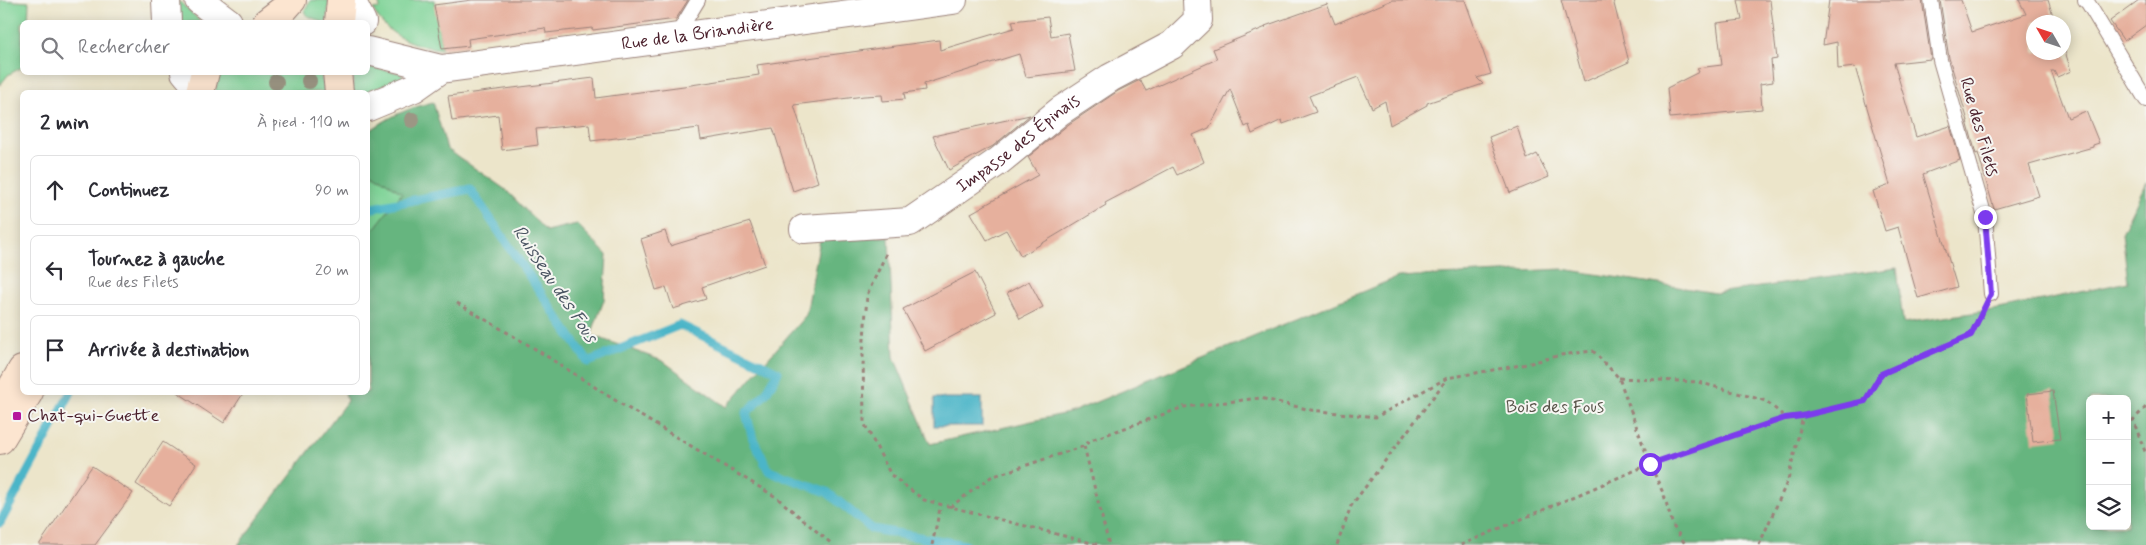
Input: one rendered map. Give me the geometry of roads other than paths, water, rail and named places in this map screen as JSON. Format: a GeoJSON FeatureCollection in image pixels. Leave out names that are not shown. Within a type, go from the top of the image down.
{"type":"FeatureCollection","features":[{"type":"Feature","properties":{"kind":"main road"},"geometry":{"type":"LineString","coordinates":[[270,20],[284,10],[292,0]]}},
{"type":"Feature","properties":{"kind":"main road"},"geometry":{"type":"LineString","coordinates":[[339,20],[341,0]]}},
{"type":"Feature","properties":{"kind":"main road"},"geometry":{"type":"LineString","coordinates":[[337,75],[340,90]]}},
{"type":"Feature","properties":{"kind":"main road"},"geometry":{"type":"LineString","coordinates":[[0,408],[20,373]]}},
{"type":"Feature","properties":{"kind":"main road"},"geometry":{"type":"LineString","coordinates":[[0,440],[27,395]]}},
{"type":"Feature","properties":{"kind":"street"},"geometry":{"type":"LineString","coordinates":[[166,0],[167,20]]}},
{"type":"Feature","properties":{"kind":"street"},"geometry":{"type":"LineString","coordinates":[[199,0],[225,20]]}},
{"type":"Feature","properties":{"kind":"street"},"geometry":{"type":"LineString","coordinates":[[351,0],[361,20]]}},
{"type":"Feature","properties":{"kind":"street","name":"Rue de la Briandière"},"geometry":{"type":"LineString","coordinates":[[371,46],[441,69],[954,0]]}},
{"type":"Feature","properties":{"kind":"street","name":"Impasse des Épinais"},"geometry":{"type":"LineString","coordinates":[[804,229],[910,222],[999,161],[1060,111],[1110,78],[1172,46],[1198,20],[1197,0]]}},
{"type":"Feature","properties":{"kind":"street","name":"Rue de la Briandière"},"geometry":{"type":"LineString","coordinates":[[370,106],[414,88],[441,69]]}},
{"type":"Feature","properties":{"kind":"lane"},"geometry":{"type":"LineString","coordinates":[[674,38],[698,0]]}},
{"type":"Feature","properties":{"kind":"lane","name":"Rue des Filets"},"geometry":{"type":"LineString","coordinates":[[1931,0],[1940,60],[1985,217],[1991,294]]}},
{"type":"Feature","properties":{"kind":"lane"},"geometry":{"type":"LineString","coordinates":[[2085,0],[2146,100]]}},
{"type":"Feature","properties":{"kind":"water"},"geometry":{"type":"Polygon","coordinates":[[[934,398],[982,398],[982,426],[934,426],[934,398]]]}},
{"type":"Feature","properties":{"kind":"waterway","name":"Ruisseau des Fous"},"geometry":{"type":"LineString","coordinates":[[370,209],[470,189],[588,362],[680,325],[778,372],[766,393],[746,413],[753,439],[769,471],[827,492],[872,529],[965,545]]}},
{"type":"Feature","properties":{"kind":"waterway"},"geometry":{"type":"LineString","coordinates":[[0,523],[69,395]]}},
{"type":"Feature","properties":{"kind":"place","name":"Chat-qui-Guette"},"geometry":{"type":"Point","coordinates":[17,416]}},
{"type":"Feature","properties":{"kind":"park label","name":"Bois des Fous"},"geometry":{"type":"Point","coordinates":[1555,407]}}]}
